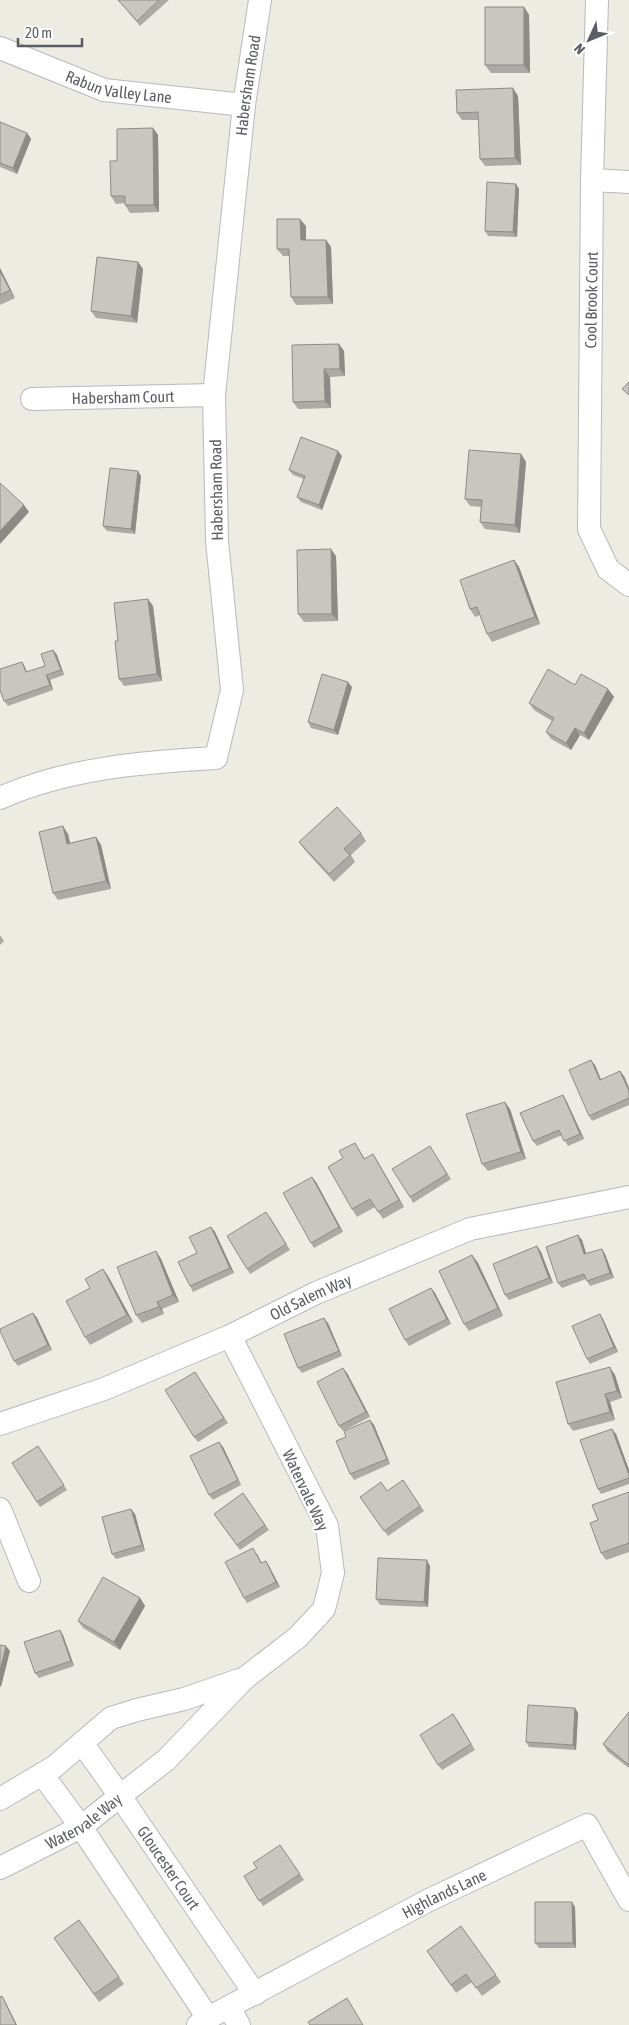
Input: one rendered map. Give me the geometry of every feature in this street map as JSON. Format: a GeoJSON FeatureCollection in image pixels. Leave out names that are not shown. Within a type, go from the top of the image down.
{"type":"FeatureCollection","features":[{"type":"Feature","properties":{"kind":"street","name":"Habersham Road"},"geometry":{"type":"LineString","coordinates":[[0,798],[28,786],[101,769],[147,762],[216,758],[232,690],[217,541],[214,395],[244,105],[260,0]]}},
{"type":"Feature","properties":{"kind":"street","name":"Cool Brook Court"},"geometry":{"type":"LineString","coordinates":[[597,0],[592,180],[589,529],[608,569],[629,585]]}},
{"type":"Feature","properties":{"kind":"street","name":"Rabun Valley Lane"},"geometry":{"type":"LineString","coordinates":[[0,48],[104,90],[244,105]]}},
{"type":"Feature","properties":{"kind":"street"},"geometry":{"type":"LineString","coordinates":[[592,180],[629,182]]}},
{"type":"Feature","properties":{"kind":"street","name":"Habersham Court"},"geometry":{"type":"LineString","coordinates":[[32,399],[214,395]]}},
{"type":"Feature","properties":{"kind":"street","name":"Old Salem Way"},"geometry":{"type":"LineString","coordinates":[[0,1424],[104,1389],[230,1336],[316,1293],[470,1229],[629,1197]]}},
{"type":"Feature","properties":{"kind":"street","name":"Watervale Way"},"geometry":{"type":"LineString","coordinates":[[0,1868],[81,1827],[166,1760],[245,1678],[298,1637],[324,1608],[333,1573],[327,1526],[230,1336]]}},
{"type":"Feature","properties":{"kind":"street"},"geometry":{"type":"LineString","coordinates":[[0,1509],[29,1581]]}},
{"type":"Feature","properties":{"kind":"street","name":"Watervale Way"},"geometry":{"type":"LineString","coordinates":[[0,1799],[54,1767],[112,1718],[184,1699],[245,1678]]}},
{"type":"Feature","properties":{"kind":"street","name":"Gloucester Court"},"geometry":{"type":"LineString","coordinates":[[82,1743],[255,1994]]}},
{"type":"Feature","properties":{"kind":"street"},"geometry":{"type":"LineString","coordinates":[[42,1774],[81,1827],[203,2022]]}},
{"type":"Feature","properties":{"kind":"street","name":"Highlands Lane"},"geometry":{"type":"LineString","coordinates":[[203,2022],[234,2016],[255,1994],[427,1901],[587,1826],[629,1900]]}},
{"type":"Feature","properties":{"kind":"building"},"geometry":{"type":"Polygon","coordinates":[[[118,0],[159,0],[137,21],[118,0]]]}},
{"type":"Feature","properties":{"kind":"building"},"geometry":{"type":"Polygon","coordinates":[[[485,7],[524,7],[524,65],[485,65],[485,7]]]}},
{"type":"Feature","properties":{"kind":"building"},"geometry":{"type":"Polygon","coordinates":[[[513,88],[515,158],[480,159],[478,112],[457,113],[456,90],[513,88]]]}},
{"type":"Feature","properties":{"kind":"building"},"geometry":{"type":"Polygon","coordinates":[[[0,122],[27,133],[13,168],[0,163],[0,122]]]}},
{"type":"Feature","properties":{"kind":"building"},"geometry":{"type":"Polygon","coordinates":[[[153,128],[154,205],[125,205],[125,196],[111,196],[110,161],[117,161],[117,129],[153,128]]]}},
{"type":"Feature","properties":{"kind":"building"},"geometry":{"type":"Polygon","coordinates":[[[487,182],[516,184],[513,232],[485,231],[487,182]]]}},
{"type":"Feature","properties":{"kind":"building"},"geometry":{"type":"Polygon","coordinates":[[[277,219],[300,219],[301,240],[326,240],[328,297],[291,297],[289,249],[277,249],[277,219]]]}},
{"type":"Feature","properties":{"kind":"building"},"geometry":{"type":"Polygon","coordinates":[[[97,257],[138,262],[131,316],[91,311],[97,257]]]}},
{"type":"Feature","properties":{"kind":"building"},"geometry":{"type":"Polygon","coordinates":[[[0,271],[10,290],[0,295],[0,271]]]}},
{"type":"Feature","properties":{"kind":"building"},"geometry":{"type":"Polygon","coordinates":[[[339,344],[340,369],[324,369],[325,401],[293,402],[292,345],[339,344]]]}},
{"type":"Feature","properties":{"kind":"building"},"geometry":{"type":"Polygon","coordinates":[[[629,382],[629,395],[622,389],[629,382]]]}},
{"type":"Feature","properties":{"kind":"building"},"geometry":{"type":"Polygon","coordinates":[[[301,437],[338,451],[319,505],[297,497],[305,476],[289,470],[301,437]]]}},
{"type":"Feature","properties":{"kind":"building"},"geometry":{"type":"Polygon","coordinates":[[[469,450],[521,454],[515,525],[480,522],[482,500],[465,499],[469,450]]]}},
{"type":"Feature","properties":{"kind":"building"},"geometry":{"type":"Polygon","coordinates":[[[110,468],[138,471],[131,529],[103,526],[110,468]]]}},
{"type":"Feature","properties":{"kind":"building"},"geometry":{"type":"Polygon","coordinates":[[[0,483],[24,505],[0,531],[0,483]]]}},
{"type":"Feature","properties":{"kind":"building"},"geometry":{"type":"Polygon","coordinates":[[[331,549],[332,614],[298,614],[297,550],[331,549]]]}},
{"type":"Feature","properties":{"kind":"building"},"geometry":{"type":"Polygon","coordinates":[[[514,560],[535,617],[487,634],[477,607],[470,609],[460,580],[514,560]]]}},
{"type":"Feature","properties":{"kind":"building"},"geometry":{"type":"Polygon","coordinates":[[[148,599],[157,674],[119,679],[114,603],[148,599]]]}},
{"type":"Feature","properties":{"kind":"building"},"geometry":{"type":"Polygon","coordinates":[[[53,650],[61,670],[46,675],[50,685],[4,701],[0,690],[0,669],[22,662],[26,672],[45,666],[41,654],[53,650]]]}},
{"type":"Feature","properties":{"kind":"building"},"geometry":{"type":"Polygon","coordinates":[[[548,669],[575,685],[581,674],[608,689],[584,733],[575,728],[566,743],[546,732],[554,718],[529,703],[548,669]]]}},
{"type":"Feature","properties":{"kind":"building"},"geometry":{"type":"Polygon","coordinates":[[[322,674],[348,682],[334,730],[308,722],[322,674]]]}},
{"type":"Feature","properties":{"kind":"building"},"geometry":{"type":"Polygon","coordinates":[[[337,807],[361,833],[344,849],[350,855],[329,874],[299,842],[337,807]]]}},
{"type":"Feature","properties":{"kind":"building"},"geometry":{"type":"Polygon","coordinates":[[[63,826],[67,844],[96,837],[106,881],[53,893],[39,832],[63,826]]]}},
{"type":"Feature","properties":{"kind":"building"},"geometry":{"type":"Polygon","coordinates":[[[591,1060],[600,1080],[620,1071],[629,1091],[629,1098],[589,1116],[569,1070],[591,1060]]]}},
{"type":"Feature","properties":{"kind":"building"},"geometry":{"type":"Polygon","coordinates":[[[563,1095],[580,1134],[564,1141],[559,1130],[533,1141],[520,1113],[563,1095]]]}},
{"type":"Feature","properties":{"kind":"building"},"geometry":{"type":"Polygon","coordinates":[[[505,1102],[521,1152],[482,1164],[466,1114],[505,1102]]]}},
{"type":"Feature","properties":{"kind":"building"},"geometry":{"type":"Polygon","coordinates":[[[355,1143],[364,1159],[373,1154],[399,1200],[378,1212],[370,1199],[352,1209],[328,1167],[343,1158],[339,1151],[355,1143]]]}},
{"type":"Feature","properties":{"kind":"building"},"geometry":{"type":"Polygon","coordinates":[[[430,1146],[447,1174],[410,1197],[392,1169],[430,1146]]]}},
{"type":"Feature","properties":{"kind":"building"},"geometry":{"type":"Polygon","coordinates":[[[312,1177],[339,1227],[311,1243],[283,1193],[312,1177]]]}},
{"type":"Feature","properties":{"kind":"building"},"geometry":{"type":"Polygon","coordinates":[[[266,1212],[286,1244],[247,1269],[227,1236],[266,1212]]]}},
{"type":"Feature","properties":{"kind":"building"},"geometry":{"type":"Polygon","coordinates":[[[211,1227],[230,1268],[190,1286],[178,1262],[197,1253],[189,1237],[211,1227]]]}},
{"type":"Feature","properties":{"kind":"building"},"geometry":{"type":"Polygon","coordinates":[[[578,1235],[584,1254],[602,1249],[610,1273],[587,1281],[584,1274],[558,1283],[546,1247],[578,1235]]]}},
{"type":"Feature","properties":{"kind":"building"},"geometry":{"type":"Polygon","coordinates":[[[537,1246],[549,1278],[505,1295],[493,1264],[537,1246]]]}},
{"type":"Feature","properties":{"kind":"building"},"geometry":{"type":"Polygon","coordinates":[[[156,1251],[173,1295],[157,1302],[159,1307],[136,1315],[117,1267],[156,1251]]]}},
{"type":"Feature","properties":{"kind":"building"},"geometry":{"type":"Polygon","coordinates":[[[472,1255],[498,1308],[464,1324],[439,1271],[472,1255]]]}},
{"type":"Feature","properties":{"kind":"building"},"geometry":{"type":"Polygon","coordinates":[[[103,1269],[127,1315],[85,1337],[66,1301],[90,1288],[85,1279],[103,1269]]]}},
{"type":"Feature","properties":{"kind":"building"},"geometry":{"type":"Polygon","coordinates":[[[431,1288],[447,1319],[405,1340],[389,1309],[431,1288]]]}},
{"type":"Feature","properties":{"kind":"building"},"geometry":{"type":"Polygon","coordinates":[[[33,1313],[48,1345],[14,1361],[0,1329],[33,1313]]]}},
{"type":"Feature","properties":{"kind":"building"},"geometry":{"type":"Polygon","coordinates":[[[600,1314],[614,1347],[587,1359],[572,1326],[600,1314]]]}},
{"type":"Feature","properties":{"kind":"building"},"geometry":{"type":"Polygon","coordinates":[[[324,1318],[339,1351],[298,1368],[284,1334],[324,1318]]]}},
{"type":"Feature","properties":{"kind":"building"},"geometry":{"type":"Polygon","coordinates":[[[610,1367],[617,1391],[605,1394],[610,1412],[568,1424],[556,1382],[610,1367]]]}},
{"type":"Feature","properties":{"kind":"building"},"geometry":{"type":"Polygon","coordinates":[[[343,1368],[366,1412],[339,1426],[317,1382],[343,1368]]]}},
{"type":"Feature","properties":{"kind":"building"},"geometry":{"type":"Polygon","coordinates":[[[195,1372],[224,1418],[194,1437],[165,1390],[195,1372]]]}},
{"type":"Feature","properties":{"kind":"building"},"geometry":{"type":"Polygon","coordinates":[[[370,1420],[387,1459],[350,1474],[336,1441],[346,1437],[344,1431],[370,1420]]]}},
{"type":"Feature","properties":{"kind":"building"},"geometry":{"type":"Polygon","coordinates":[[[612,1429],[629,1478],[598,1489],[580,1440],[612,1429]]]}},
{"type":"Feature","properties":{"kind":"building"},"geometry":{"type":"Polygon","coordinates":[[[219,1442],[238,1480],[209,1495],[190,1456],[219,1442]]]}},
{"type":"Feature","properties":{"kind":"building"},"geometry":{"type":"Polygon","coordinates":[[[38,1446],[64,1485],[37,1502],[12,1463],[38,1446]]]}},
{"type":"Feature","properties":{"kind":"building"},"geometry":{"type":"Polygon","coordinates":[[[403,1480],[420,1506],[384,1531],[360,1497],[381,1482],[387,1491],[403,1480]]]}},
{"type":"Feature","properties":{"kind":"building"},"geometry":{"type":"Polygon","coordinates":[[[629,1492],[629,1543],[601,1553],[590,1523],[598,1520],[592,1505],[629,1492]]]}},
{"type":"Feature","properties":{"kind":"building"},"geometry":{"type":"Polygon","coordinates":[[[243,1493],[265,1525],[237,1545],[214,1514],[243,1493]]]}},
{"type":"Feature","properties":{"kind":"building"},"geometry":{"type":"Polygon","coordinates":[[[131,1509],[142,1545],[112,1554],[102,1517],[131,1509]]]}},
{"type":"Feature","properties":{"kind":"building"},"geometry":{"type":"Polygon","coordinates":[[[253,1548],[261,1563],[266,1561],[276,1582],[244,1598],[225,1562],[253,1548]]]}},
{"type":"Feature","properties":{"kind":"building"},"geometry":{"type":"Polygon","coordinates":[[[378,1558],[427,1560],[424,1602],[376,1599],[378,1558]]]}},
{"type":"Feature","properties":{"kind":"building"},"geometry":{"type":"Polygon","coordinates":[[[103,1577],[140,1598],[114,1642],[78,1621],[103,1577]]]}},
{"type":"Feature","properties":{"kind":"building"},"geometry":{"type":"Polygon","coordinates":[[[60,1630],[71,1661],[35,1673],[24,1642],[60,1630]]]}},
{"type":"Feature","properties":{"kind":"building"},"geometry":{"type":"Polygon","coordinates":[[[0,1645],[6,1646],[0,1671],[0,1645]]]}},
{"type":"Feature","properties":{"kind":"building"},"geometry":{"type":"Polygon","coordinates":[[[528,1705],[575,1708],[573,1745],[526,1742],[528,1705]]]}},
{"type":"Feature","properties":{"kind":"building"},"geometry":{"type":"Polygon","coordinates":[[[629,1712],[629,1765],[603,1744],[629,1712]]]}},
{"type":"Feature","properties":{"kind":"building"},"geometry":{"type":"Polygon","coordinates":[[[453,1714],[471,1744],[438,1765],[420,1735],[453,1714]]]}},
{"type":"Feature","properties":{"kind":"building"},"geometry":{"type":"Polygon","coordinates":[[[280,1845],[300,1874],[259,1901],[244,1876],[257,1868],[253,1863],[280,1845]]]}},
{"type":"Feature","properties":{"kind":"building"},"geometry":{"type":"Polygon","coordinates":[[[535,1902],[572,1902],[573,1943],[535,1943],[535,1902]]]}},
{"type":"Feature","properties":{"kind":"building"},"geometry":{"type":"Polygon","coordinates":[[[79,1920],[119,1977],[94,1994],[54,1938],[79,1920]]]}},
{"type":"Feature","properties":{"kind":"building"},"geometry":{"type":"Polygon","coordinates":[[[461,1926],[496,1975],[476,1988],[466,1974],[451,1985],[427,1951],[461,1926]]]}},
{"type":"Feature","properties":{"kind":"building"},"geometry":{"type":"Polygon","coordinates":[[[2,1996],[16,2025],[0,2025],[0,1997],[2,1996]]]}},
{"type":"Feature","properties":{"kind":"building"},"geometry":{"type":"Polygon","coordinates":[[[347,1998],[363,2025],[310,2025],[308,2022],[347,1998]]]}}]}
